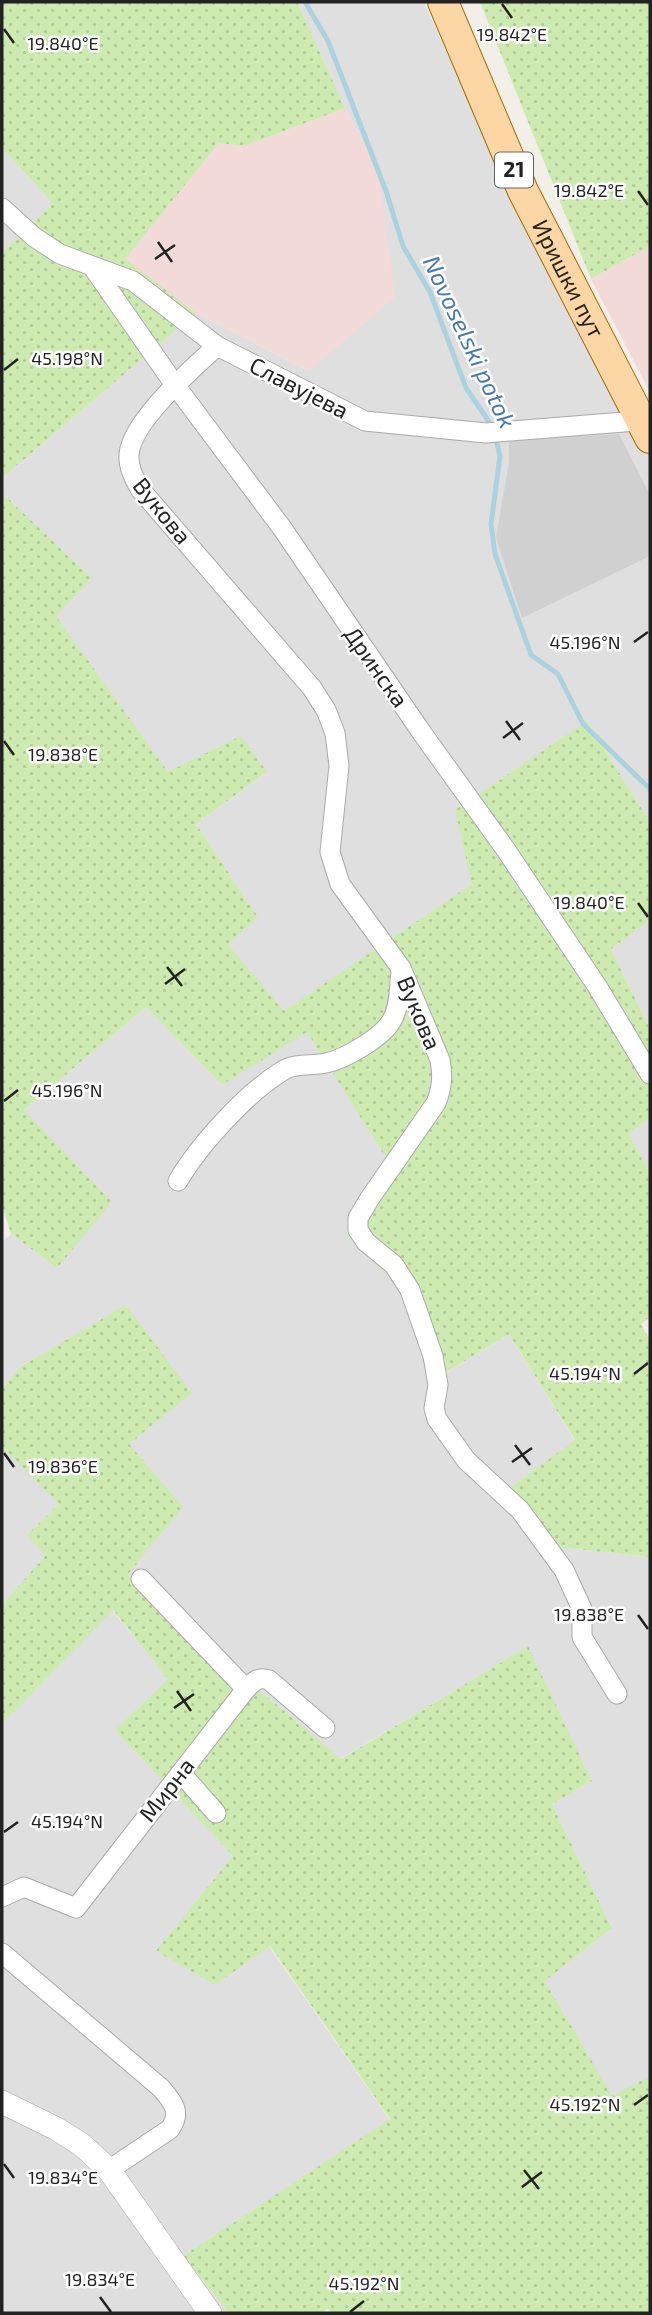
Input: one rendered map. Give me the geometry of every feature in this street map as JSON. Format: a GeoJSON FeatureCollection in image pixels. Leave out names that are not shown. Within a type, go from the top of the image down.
{"type":"FeatureCollection","features":[{"type":"Feature","properties":{"kind":"main road","name":"Иришки пут"},"geometry":{"type":"LineString","coordinates":[[443,2],[523,191],[647,426]]}},
{"type":"Feature","properties":{"kind":"street","name":"Славујева"},"geometry":{"type":"LineString","coordinates":[[4,215],[60,254],[133,281],[217,346],[365,421],[486,433],[647,426]]}},
{"type":"Feature","properties":{"kind":"street","name":"Дринска"},"geometry":{"type":"LineString","coordinates":[[92,266],[175,385],[282,528],[382,676],[506,850],[597,986],[650,1073]]}},
{"type":"Feature","properties":{"kind":"street","name":"Вукова"},"geometry":{"type":"LineString","coordinates":[[217,346],[175,385],[140,429],[129,452],[131,471],[141,489],[313,688],[326,710],[335,733],[339,766],[330,852],[340,884],[401,968],[440,1060],[442,1082],[436,1103],[358,1218],[358,1230],[366,1242],[394,1265],[410,1290],[433,1356],[438,1385],[435,1408],[437,1419],[466,1460],[520,1510],[564,1570],[582,1609],[582,1637],[617,1694]]}},
{"type":"Feature","properties":{"kind":"street"},"geometry":{"type":"LineString","coordinates":[[178,1181],[189,1163],[239,1107],[287,1068],[328,1062],[367,1044],[392,1020],[399,996],[401,968]]}},
{"type":"Feature","properties":{"kind":"street"},"geometry":{"type":"LineString","coordinates":[[141,1579],[246,1689],[255,1680],[269,1680],[325,1728]]}},
{"type":"Feature","properties":{"kind":"street","name":"Мирна"},"geometry":{"type":"LineString","coordinates":[[2,1897],[24,1887],[76,1908],[246,1689]]}},
{"type":"Feature","properties":{"kind":"street"},"geometry":{"type":"LineString","coordinates":[[181,1773],[216,1813]]}},
{"type":"Feature","properties":{"kind":"street"},"geometry":{"type":"LineString","coordinates":[[2,1953],[161,2088],[176,2106],[176,2120],[170,2129],[109,2171]]}},
{"type":"Feature","properties":{"kind":"street"},"geometry":{"type":"LineString","coordinates":[[2,2102],[57,2129],[82,2145],[109,2171],[210,2313]]}},
{"type":"Feature","properties":{"kind":"shaded area"},"geometry":{"type":"Polygon","coordinates":[[[297,2],[424,2],[534,242],[650,455],[650,822],[587,721],[472,884],[284,1012],[227,943],[258,917],[196,824],[266,773],[241,737],[168,773],[55,616],[92,578],[2,493],[2,478],[196,313],[309,371],[379,174],[345,108],[297,2]]]}},
{"type":"Feature","properties":{"kind":"shaded area"},"geometry":{"type":"Polygon","coordinates":[[[345,108],[379,174],[395,297],[309,371],[196,313],[124,259],[219,143],[245,146],[345,108]]]}},
{"type":"Feature","properties":{"kind":"shaded area"},"geometry":{"type":"Polygon","coordinates":[[[2,148],[53,204],[2,252],[2,148]]]}},
{"type":"Feature","properties":{"kind":"shaded area"},"geometry":{"type":"Polygon","coordinates":[[[650,246],[650,392],[591,279],[650,246]]]}},
{"type":"Feature","properties":{"kind":"shaded area"},"geometry":{"type":"Polygon","coordinates":[[[619,434],[650,495],[650,556],[522,618],[496,538],[509,462],[509,441],[619,434]]]}},
{"type":"Feature","properties":{"kind":"shaded area"},"geometry":{"type":"Polygon","coordinates":[[[650,920],[650,1029],[611,949],[650,920]]]}},
{"type":"Feature","properties":{"kind":"shaded area"},"geometry":{"type":"Polygon","coordinates":[[[146,1007],[222,1085],[307,1031],[391,1166],[405,1292],[430,1383],[509,1334],[575,1441],[507,1490],[556,1547],[650,1557],[650,2076],[612,2097],[545,1981],[612,1928],[552,1804],[592,1781],[527,1647],[340,1759],[246,1678],[236,1692],[129,1573],[126,1306],[20,1367],[2,1389],[2,1242],[11,1234],[57,1268],[24,1110],[146,1007]]]}},
{"type":"Feature","properties":{"kind":"shaded area"},"geometry":{"type":"Polygon","coordinates":[[[650,1117],[650,1174],[629,1134],[650,1117]]]}},
{"type":"Feature","properties":{"kind":"shaded area"},"geometry":{"type":"Polygon","coordinates":[[[2,1447],[60,1504],[47,1555],[2,1605],[2,1447]]]}},
{"type":"Feature","properties":{"kind":"shaded area"},"geometry":{"type":"Polygon","coordinates":[[[112,1610],[169,1679],[116,1730],[233,1856],[269,1946],[390,2120],[183,2256],[229,2313],[2,2313],[2,1724],[112,1610]]]}},
{"type":"Feature","properties":{"kind":"green space"},"geometry":{"type":"Polygon","coordinates":[[[2,2],[297,2],[345,108],[245,146],[219,143],[125,259],[196,313],[2,478],[2,252],[53,204],[2,148],[2,2]]]}},
{"type":"Feature","properties":{"kind":"green space"},"geometry":{"type":"Polygon","coordinates":[[[480,2],[650,2],[650,246],[591,279],[480,2]]]}},
{"type":"Feature","properties":{"kind":"green space"},"geometry":{"type":"Polygon","coordinates":[[[2,493],[92,578],[56,616],[168,772],[241,736],[267,772],[196,824],[258,917],[228,944],[284,1011],[472,884],[455,810],[587,721],[650,822],[650,920],[611,949],[650,1029],[650,1117],[629,1134],[650,1174],[650,1317],[641,1324],[650,1340],[650,1557],[556,1547],[507,1490],[575,1440],[509,1334],[429,1383],[405,1292],[346,1235],[391,1166],[307,1032],[222,1085],[146,1007],[24,1110],[112,1202],[57,1268],[11,1234],[2,1205],[2,493]]]}},
{"type":"Feature","properties":{"kind":"green space"},"geometry":{"type":"Polygon","coordinates":[[[126,1305],[192,1393],[129,1444],[183,1507],[129,1573],[236,1692],[245,1678],[341,1759],[528,1646],[592,1781],[552,1804],[612,1928],[545,1981],[612,2096],[650,2076],[650,2313],[331,2313],[328,2309],[320,2313],[229,2313],[183,2256],[390,2119],[270,1946],[215,1985],[156,1951],[233,1856],[115,1730],[168,1679],[113,1610],[2,1724],[2,1605],[46,1555],[27,1535],[59,1504],[2,1447],[2,1389],[20,1367],[126,1305]]]}},
{"type":"Feature","properties":{"kind":"waterway","name":"Novoselski potok"},"geometry":{"type":"LineString","coordinates":[[305,2],[328,41],[386,191],[403,246],[430,292],[466,388],[492,426]]}},
{"type":"Feature","properties":{"kind":"waterway","name":"Novoselski potok"},"geometry":{"type":"LineString","coordinates":[[495,435],[500,456],[491,524],[495,554],[531,655],[558,674],[583,724],[650,789]]}}]}
